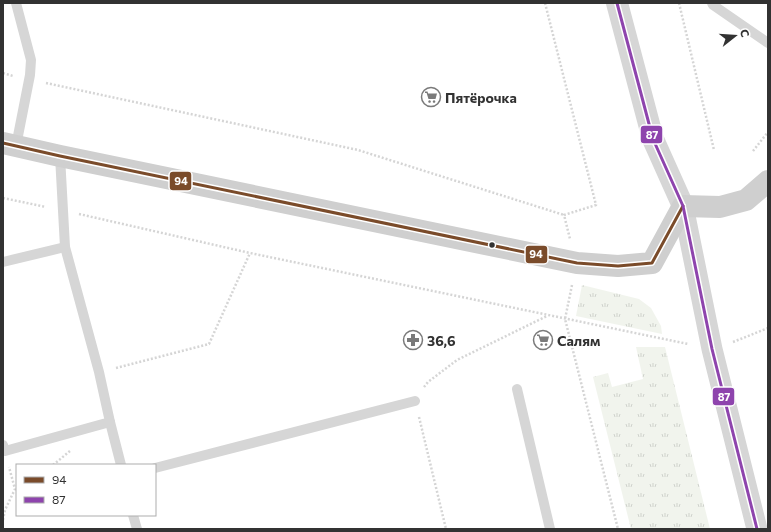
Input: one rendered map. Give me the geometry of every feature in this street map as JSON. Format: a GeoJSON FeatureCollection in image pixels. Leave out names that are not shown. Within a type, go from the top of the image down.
{"type":"FeatureCollection","features":[{"type":"Feature","properties":{"kind":"main road"},"geometry":{"type":"LineString","coordinates":[[10,144],[60,156],[577,263],[618,266],[652,263],[683,206],[720,207],[746,200],[768,181]]}},
{"type":"Feature","properties":{"kind":"street"},"geometry":{"type":"LineString","coordinates":[[617,3],[653,139],[683,206],[712,349],[757,529]]}},
{"type":"Feature","properties":{"kind":"lane"},"geometry":{"type":"LineString","coordinates":[[10,144],[29,79],[31,60],[16,3]]}},
{"type":"Feature","properties":{"kind":"lane"},"geometry":{"type":"LineString","coordinates":[[712,3],[768,43]]}},
{"type":"Feature","properties":{"kind":"lane"},"geometry":{"type":"LineString","coordinates":[[60,156],[65,247],[99,372],[121,464]]}},
{"type":"Feature","properties":{"kind":"lane"},"geometry":{"type":"LineString","coordinates":[[3,262],[65,247]]}},
{"type":"Feature","properties":{"kind":"lane"},"geometry":{"type":"LineString","coordinates":[[517,389],[550,529]]}},
{"type":"Feature","properties":{"kind":"lane"},"geometry":{"type":"LineString","coordinates":[[156,468],[415,401]]}},
{"type":"Feature","properties":{"kind":"lane"},"geometry":{"type":"LineString","coordinates":[[4,448],[110,422]]}},
{"type":"Feature","properties":{"kind":"lane"},"geometry":{"type":"LineString","coordinates":[[133,516],[137,529]]}},
{"type":"Feature","properties":{"kind":"path"},"geometry":{"type":"LineString","coordinates":[[545,3],[596,205]]}},
{"type":"Feature","properties":{"kind":"path"},"geometry":{"type":"LineString","coordinates":[[679,3],[714,150]]}},
{"type":"Feature","properties":{"kind":"path"},"geometry":{"type":"LineString","coordinates":[[3,73],[358,150],[564,215]]}},
{"type":"Feature","properties":{"kind":"path"},"geometry":{"type":"LineString","coordinates":[[753,151],[768,132]]}},
{"type":"Feature","properties":{"kind":"path"},"geometry":{"type":"LineString","coordinates":[[3,198],[250,253],[712,349],[768,328]]}},
{"type":"Feature","properties":{"kind":"path"},"geometry":{"type":"LineString","coordinates":[[99,372],[209,344],[250,253]]}},
{"type":"Feature","properties":{"kind":"path"},"geometry":{"type":"LineString","coordinates":[[446,529],[415,401],[428,382],[457,360],[547,315]]}},
{"type":"Feature","properties":{"kind":"path"},"geometry":{"type":"LineString","coordinates":[[565,319],[618,529]]}},
{"type":"Feature","properties":{"kind":"path"},"geometry":{"type":"LineString","coordinates":[[3,520],[5,510],[16,489],[4,448]]}},
{"type":"Feature","properties":{"kind":"green space"},"geometry":{"type":"Polygon","coordinates":[[[582,285],[639,299],[651,308],[661,326],[662,334],[576,316],[582,285]]]}},
{"type":"Feature","properties":{"kind":"green space"},"geometry":{"type":"Polygon","coordinates":[[[636,347],[665,347],[710,529],[631,529],[593,377],[608,373],[612,387],[643,379],[636,347]]]}},
{"type":"Feature","properties":{"kind":"transit line","name":"87"},"geometry":{"type":"LineString","coordinates":[[617,3],[653,139],[683,206],[712,349],[757,529]]}},
{"type":"Feature","properties":{"kind":"transit line","name":"94"},"geometry":{"type":"LineString","coordinates":[[3,143],[577,263],[618,266],[652,263],[683,206]]}},
{"type":"Feature","properties":{"kind":"place","name":"Пятёрочка"},"geometry":{"type":"Point","coordinates":[431,97]}},
{"type":"Feature","properties":{"kind":"place","name":"36,6"},"geometry":{"type":"Point","coordinates":[413,340]}},
{"type":"Feature","properties":{"kind":"place","name":"Салям"},"geometry":{"type":"Point","coordinates":[543,340]}}]}
